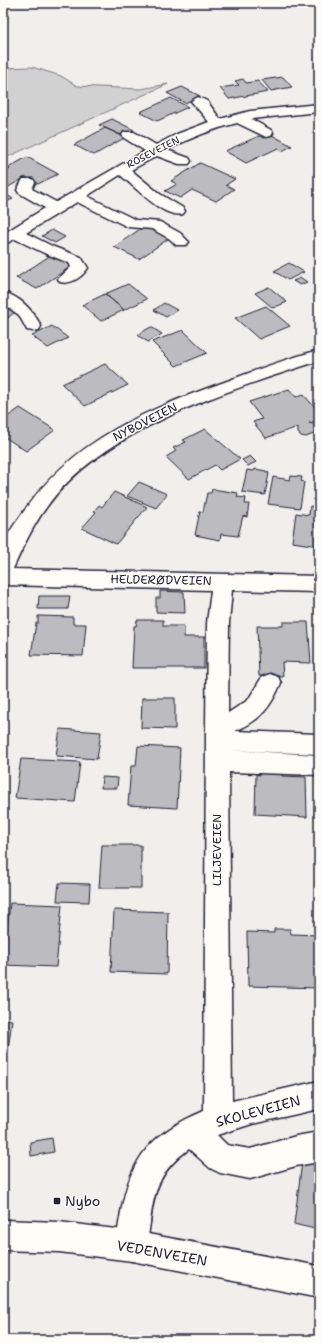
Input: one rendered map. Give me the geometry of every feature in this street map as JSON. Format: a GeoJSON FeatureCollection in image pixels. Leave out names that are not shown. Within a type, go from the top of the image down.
{"type":"FeatureCollection","features":[{"type":"Feature","properties":{"kind":"street"},"geometry":{"type":"LineString","coordinates":[[198,101],[217,124]]}},
{"type":"Feature","properties":{"kind":"street","name":"ROSEVEIEN"},"geometry":{"type":"LineString","coordinates":[[9,236],[121,169],[182,137],[272,106],[319,108]]}},
{"type":"Feature","properties":{"kind":"street"},"geometry":{"type":"LineString","coordinates":[[239,118],[266,133]]}},
{"type":"Feature","properties":{"kind":"street"},"geometry":{"type":"LineString","coordinates":[[128,135],[156,151],[184,161]]}},
{"type":"Feature","properties":{"kind":"street"},"geometry":{"type":"LineString","coordinates":[[121,169],[138,181],[152,196],[169,208],[178,211]]}},
{"type":"Feature","properties":{"kind":"street"},"geometry":{"type":"LineString","coordinates":[[28,182],[24,190],[56,208]]}},
{"type":"Feature","properties":{"kind":"street"},"geometry":{"type":"LineString","coordinates":[[76,196],[132,224],[155,225],[175,236],[181,242]]}},
{"type":"Feature","properties":{"kind":"street"},"geometry":{"type":"LineString","coordinates":[[9,236],[75,260],[80,268],[66,279]]}},
{"type":"Feature","properties":{"kind":"street"},"geometry":{"type":"LineString","coordinates":[[3,297],[25,312],[33,326]]}},
{"type":"Feature","properties":{"kind":"street","name":"NYBOVEIEN"},"geometry":{"type":"LineString","coordinates":[[3,570],[12,544],[32,512],[47,492],[64,474],[104,443],[122,431],[192,399],[319,355]]}},
{"type":"Feature","properties":{"kind":"street","name":"HELDERØDVEIEN"},"geometry":{"type":"LineString","coordinates":[[3,577],[319,584]]}},
{"type":"Feature","properties":{"kind":"street","name":"LILJEVEIEN"},"geometry":{"type":"LineString","coordinates":[[218,1120],[217,743],[218,623],[222,582]]}},
{"type":"Feature","properties":{"kind":"street"},"geometry":{"type":"LineString","coordinates":[[217,743],[237,722],[252,711],[265,698],[270,683]]}},
{"type":"Feature","properties":{"kind":"street"},"geometry":{"type":"LineString","coordinates":[[217,743],[319,744]]}},
{"type":"Feature","properties":{"kind":"street"},"geometry":{"type":"LineString","coordinates":[[217,743],[319,765]]}},
{"type":"Feature","properties":{"kind":"street","name":"SKOLEVEIEN"},"geometry":{"type":"LineString","coordinates":[[132,1246],[139,1196],[152,1165],[171,1143],[218,1120],[319,1095]]}},
{"type":"Feature","properties":{"kind":"street"},"geometry":{"type":"LineString","coordinates":[[192,1132],[220,1158],[250,1164],[296,1151],[319,1147]]}},
{"type":"Feature","properties":{"kind":"street","name":"VEDENVEIEN"},"geometry":{"type":"LineString","coordinates":[[3,1235],[59,1238],[132,1246],[319,1282]]}},
{"type":"Feature","properties":{"kind":"shaded area"},"geometry":{"type":"Polygon","coordinates":[[[32,67],[61,76],[77,86],[141,89],[168,84],[3,159],[3,68],[32,67]]]}},
{"type":"Feature","properties":{"kind":"building"},"geometry":{"type":"Polygon","coordinates":[[[283,77],[292,87],[271,91],[262,80],[283,77]]]}},
{"type":"Feature","properties":{"kind":"building"},"geometry":{"type":"Polygon","coordinates":[[[243,79],[246,83],[258,81],[268,92],[229,99],[220,88],[239,85],[235,81],[243,79]]]}},
{"type":"Feature","properties":{"kind":"building"},"geometry":{"type":"Polygon","coordinates":[[[182,87],[200,96],[185,103],[167,93],[182,87]]]}},
{"type":"Feature","properties":{"kind":"building"},"geometry":{"type":"Polygon","coordinates":[[[171,98],[188,107],[157,121],[140,112],[171,98]]]}},
{"type":"Feature","properties":{"kind":"building"},"geometry":{"type":"Polygon","coordinates":[[[112,119],[134,130],[122,136],[99,125],[112,119]]]}},
{"type":"Feature","properties":{"kind":"building"},"geometry":{"type":"Polygon","coordinates":[[[105,128],[126,137],[94,155],[74,145],[105,128]]]}},
{"type":"Feature","properties":{"kind":"building"},"geometry":{"type":"Polygon","coordinates":[[[272,135],[292,146],[282,151],[278,148],[246,163],[225,151],[259,136],[264,138],[272,135]]]}},
{"type":"Feature","properties":{"kind":"building"},"geometry":{"type":"Polygon","coordinates":[[[27,157],[58,174],[38,184],[26,177],[3,190],[3,173],[10,169],[8,168],[27,157]]]}},
{"type":"Feature","properties":{"kind":"building"},"geometry":{"type":"Polygon","coordinates":[[[200,163],[235,179],[226,185],[234,189],[216,201],[192,190],[180,198],[165,191],[177,184],[171,181],[200,163]]]}},
{"type":"Feature","properties":{"kind":"building"},"geometry":{"type":"Polygon","coordinates":[[[3,192],[13,199],[3,203],[3,192]]]}},
{"type":"Feature","properties":{"kind":"building"},"geometry":{"type":"Polygon","coordinates":[[[146,225],[171,237],[139,259],[114,247],[146,225]]]}},
{"type":"Feature","properties":{"kind":"building"},"geometry":{"type":"Polygon","coordinates":[[[52,230],[65,237],[55,243],[42,236],[52,230]]]}},
{"type":"Feature","properties":{"kind":"building"},"geometry":{"type":"Polygon","coordinates":[[[51,255],[73,265],[37,289],[16,278],[51,255]]]}},
{"type":"Feature","properties":{"kind":"building"},"geometry":{"type":"Polygon","coordinates":[[[289,263],[304,272],[288,280],[274,271],[289,263]]]}},
{"type":"Feature","properties":{"kind":"building"},"geometry":{"type":"Polygon","coordinates":[[[301,278],[307,282],[300,285],[293,281],[301,278]]]}},
{"type":"Feature","properties":{"kind":"building"},"geometry":{"type":"Polygon","coordinates":[[[128,284],[147,299],[124,310],[105,294],[128,284]]]}},
{"type":"Feature","properties":{"kind":"building"},"geometry":{"type":"Polygon","coordinates":[[[269,287],[287,302],[273,308],[255,293],[269,287]]]}},
{"type":"Feature","properties":{"kind":"building"},"geometry":{"type":"Polygon","coordinates":[[[105,294],[124,310],[101,321],[82,305],[105,294]]]}},
{"type":"Feature","properties":{"kind":"building"},"geometry":{"type":"Polygon","coordinates":[[[164,303],[177,310],[166,317],[154,310],[164,303]]]}},
{"type":"Feature","properties":{"kind":"building"},"geometry":{"type":"Polygon","coordinates":[[[3,306],[16,311],[3,322],[3,306]]]}},
{"type":"Feature","properties":{"kind":"building"},"geometry":{"type":"Polygon","coordinates":[[[266,306],[290,326],[259,339],[235,318],[266,306]]]}},
{"type":"Feature","properties":{"kind":"building"},"geometry":{"type":"Polygon","coordinates":[[[52,326],[68,338],[48,348],[32,336],[52,326]]]}},
{"type":"Feature","properties":{"kind":"building"},"geometry":{"type":"Polygon","coordinates":[[[151,327],[162,334],[148,342],[137,335],[151,327]]]}},
{"type":"Feature","properties":{"kind":"building"},"geometry":{"type":"Polygon","coordinates":[[[183,330],[207,353],[176,366],[152,342],[183,330]]]}},
{"type":"Feature","properties":{"kind":"building"},"geometry":{"type":"Polygon","coordinates":[[[105,364],[128,385],[85,406],[62,384],[105,364]]]}},
{"type":"Feature","properties":{"kind":"building"},"geometry":{"type":"Polygon","coordinates":[[[289,389],[296,397],[303,394],[319,412],[319,420],[309,423],[313,424],[319,432],[306,437],[301,436],[298,433],[298,427],[266,438],[253,422],[262,419],[249,402],[289,389]]]}},
{"type":"Feature","properties":{"kind":"building"},"geometry":{"type":"Polygon","coordinates":[[[20,408],[55,430],[26,451],[3,436],[3,420],[20,408]]]}},
{"type":"Feature","properties":{"kind":"building"},"geometry":{"type":"Polygon","coordinates":[[[205,429],[240,459],[220,470],[215,465],[189,479],[166,457],[176,451],[173,448],[186,442],[183,440],[205,429]]]}},
{"type":"Feature","properties":{"kind":"building"},"geometry":{"type":"Polygon","coordinates":[[[250,456],[256,462],[248,466],[242,460],[250,456]]]}},
{"type":"Feature","properties":{"kind":"building"},"geometry":{"type":"Polygon","coordinates":[[[255,469],[269,473],[265,495],[242,492],[247,470],[254,471],[255,469]]]}},
{"type":"Feature","properties":{"kind":"building"},"geometry":{"type":"Polygon","coordinates":[[[291,476],[302,477],[301,481],[304,482],[300,508],[268,504],[273,477],[290,480],[291,476]]]}},
{"type":"Feature","properties":{"kind":"building"},"geometry":{"type":"Polygon","coordinates":[[[139,482],[167,494],[156,508],[127,496],[139,482]]]}},
{"type":"Feature","properties":{"kind":"building"},"geometry":{"type":"Polygon","coordinates":[[[212,489],[238,493],[237,497],[246,498],[245,504],[249,504],[247,517],[243,516],[238,536],[221,534],[220,540],[195,535],[200,511],[203,512],[207,493],[211,493],[212,489]]]}},
{"type":"Feature","properties":{"kind":"building"},"geometry":{"type":"Polygon","coordinates":[[[114,492],[147,507],[116,544],[82,528],[96,512],[94,511],[99,505],[102,507],[114,492]]]}},
{"type":"Feature","properties":{"kind":"building"},"geometry":{"type":"Polygon","coordinates":[[[310,506],[319,508],[319,546],[292,542],[296,513],[309,515],[310,506]]]}},
{"type":"Feature","properties":{"kind":"building"},"geometry":{"type":"Polygon","coordinates":[[[160,591],[184,592],[185,613],[156,612],[156,598],[160,598],[160,591]]]}},
{"type":"Feature","properties":{"kind":"building"},"geometry":{"type":"Polygon","coordinates":[[[39,596],[70,596],[68,609],[38,609],[39,596]]]}},
{"type":"Feature","properties":{"kind":"building"},"geometry":{"type":"Polygon","coordinates":[[[38,616],[73,617],[73,624],[86,624],[83,656],[31,655],[36,623],[38,623],[38,616]]]}},
{"type":"Feature","properties":{"kind":"building"},"geometry":{"type":"Polygon","coordinates":[[[137,620],[163,620],[163,626],[184,626],[184,637],[204,637],[204,668],[132,668],[134,626],[136,626],[137,620]]]}},
{"type":"Feature","properties":{"kind":"building"},"geometry":{"type":"Polygon","coordinates":[[[283,622],[308,622],[311,663],[282,662],[283,677],[259,676],[257,626],[283,626],[283,622]]]}},
{"type":"Feature","properties":{"kind":"building"},"geometry":{"type":"Polygon","coordinates":[[[142,698],[175,698],[175,729],[141,728],[142,698]]]}},
{"type":"Feature","properties":{"kind":"building"},"geometry":{"type":"Polygon","coordinates":[[[60,729],[101,732],[97,759],[56,756],[60,729]]]}},
{"type":"Feature","properties":{"kind":"building"},"geometry":{"type":"Polygon","coordinates":[[[138,746],[180,748],[177,808],[128,805],[131,766],[136,766],[138,746]]]}},
{"type":"Feature","properties":{"kind":"building"},"geometry":{"type":"Polygon","coordinates":[[[21,759],[80,762],[75,802],[15,798],[21,759]]]}},
{"type":"Feature","properties":{"kind":"building"},"geometry":{"type":"Polygon","coordinates":[[[261,767],[282,768],[282,776],[306,777],[307,817],[255,814],[256,774],[260,775],[261,767]]]}},
{"type":"Feature","properties":{"kind":"building"},"geometry":{"type":"Polygon","coordinates":[[[102,777],[118,778],[117,788],[101,788],[102,777]]]}},
{"type":"Feature","properties":{"kind":"building"},"geometry":{"type":"Polygon","coordinates":[[[102,845],[141,845],[141,888],[99,888],[102,845]]]}},
{"type":"Feature","properties":{"kind":"building"},"geometry":{"type":"Polygon","coordinates":[[[59,883],[90,884],[89,902],[57,901],[59,883]]]}},
{"type":"Feature","properties":{"kind":"building"},"geometry":{"type":"Polygon","coordinates":[[[10,903],[62,905],[56,967],[3,965],[10,903]]]}},
{"type":"Feature","properties":{"kind":"building"},"geometry":{"type":"Polygon","coordinates":[[[114,910],[168,912],[167,974],[111,972],[114,910]]]}},
{"type":"Feature","properties":{"kind":"building"},"geometry":{"type":"Polygon","coordinates":[[[274,929],[290,929],[291,934],[319,935],[319,988],[248,986],[247,932],[274,933],[274,929]]]}},
{"type":"Feature","properties":{"kind":"building"},"geometry":{"type":"Polygon","coordinates":[[[3,1019],[12,1020],[5,1072],[3,1072],[3,1019]]]}},
{"type":"Feature","properties":{"kind":"building"},"geometry":{"type":"Polygon","coordinates":[[[52,1138],[54,1152],[31,1156],[30,1142],[52,1138]]]}},
{"type":"Feature","properties":{"kind":"building"},"geometry":{"type":"Polygon","coordinates":[[[303,1154],[319,1157],[319,1230],[294,1224],[303,1154]]]}},
{"type":"Feature","properties":{"kind":"place","name":"Nybo"},"geometry":{"type":"Point","coordinates":[57,1201]}}]}
